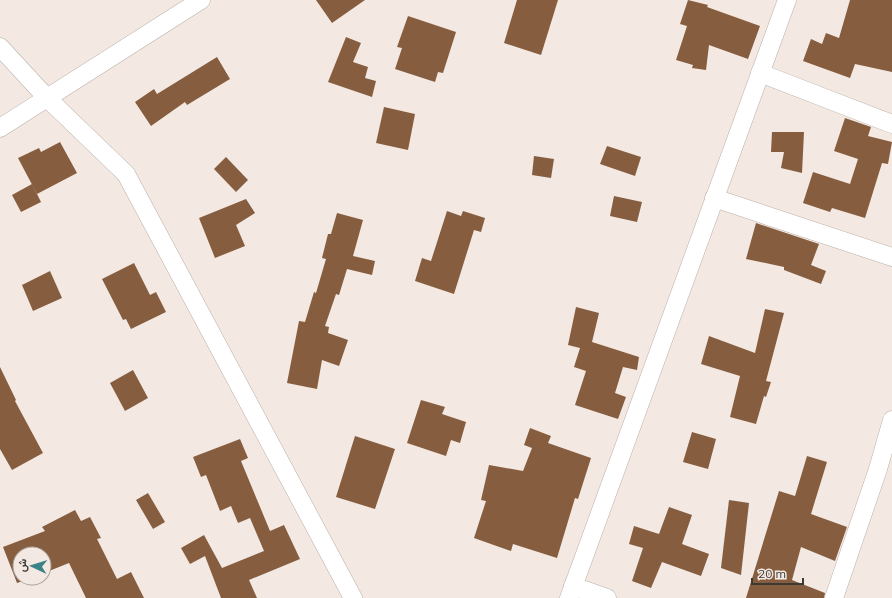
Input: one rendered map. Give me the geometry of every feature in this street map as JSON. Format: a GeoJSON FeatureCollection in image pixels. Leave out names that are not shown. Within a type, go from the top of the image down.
{"type":"FeatureCollection","features":[{"type":"Feature","properties":{"kind":"street"},"geometry":{"type":"LineString","coordinates":[[0,128],[201,0]]}},
{"type":"Feature","properties":{"kind":"street"},"geometry":{"type":"LineString","coordinates":[[607,598],[571,592],[787,0]]}},
{"type":"Feature","properties":{"kind":"street"},"geometry":{"type":"LineString","coordinates":[[0,47],[47,98],[126,174],[353,598]]}},
{"type":"Feature","properties":{"kind":"street"},"geometry":{"type":"LineString","coordinates":[[760,73],[892,124]]}},
{"type":"Feature","properties":{"kind":"street"},"geometry":{"type":"LineString","coordinates":[[714,198],[892,258]]}},
{"type":"Feature","properties":{"kind":"street"},"geometry":{"type":"LineString","coordinates":[[834,598],[892,420]]}},
{"type":"Feature","properties":{"kind":"building"},"geometry":{"type":"Polygon","coordinates":[[[316,0],[365,0],[332,23],[316,0]]]}},
{"type":"Feature","properties":{"kind":"building"},"geometry":{"type":"Polygon","coordinates":[[[517,0],[558,0],[541,55],[504,43],[517,0]]]}},
{"type":"Feature","properties":{"kind":"building"},"geometry":{"type":"Polygon","coordinates":[[[688,0],[708,5],[707,7],[760,26],[748,59],[709,45],[706,70],[692,68],[693,65],[676,60],[687,26],[680,24],[688,0]]]}},
{"type":"Feature","properties":{"kind":"building"},"geometry":{"type":"Polygon","coordinates":[[[850,0],[892,0],[892,72],[855,64],[850,78],[803,61],[811,39],[822,44],[826,33],[839,38],[850,0]]]}},
{"type":"Feature","properties":{"kind":"building"},"geometry":{"type":"Polygon","coordinates":[[[408,16],[456,32],[443,73],[438,72],[435,82],[395,69],[402,48],[397,47],[408,16]]]}},
{"type":"Feature","properties":{"kind":"building"},"geometry":{"type":"Polygon","coordinates":[[[346,37],[361,43],[353,62],[368,67],[365,78],[376,81],[372,97],[328,82],[346,37]]]}},
{"type":"Feature","properties":{"kind":"building"},"geometry":{"type":"Polygon","coordinates":[[[217,57],[230,79],[187,105],[185,102],[151,126],[135,102],[154,89],[157,94],[217,57]]]}},
{"type":"Feature","properties":{"kind":"building"},"geometry":{"type":"Polygon","coordinates":[[[384,107],[415,114],[408,150],[376,143],[384,107]]]}},
{"type":"Feature","properties":{"kind":"building"},"geometry":{"type":"Polygon","coordinates":[[[845,118],[871,127],[868,136],[892,142],[888,164],[882,163],[865,218],[832,208],[830,212],[803,203],[813,172],[850,184],[858,159],[834,151],[845,118]]]}},
{"type":"Feature","properties":{"kind":"building"},"geometry":{"type":"Polygon","coordinates":[[[772,132],[804,132],[802,173],[781,168],[784,152],[771,152],[772,132]]]}},
{"type":"Feature","properties":{"kind":"building"},"geometry":{"type":"Polygon","coordinates":[[[60,142],[77,173],[37,194],[18,158],[39,148],[41,152],[60,142]]]}},
{"type":"Feature","properties":{"kind":"building"},"geometry":{"type":"Polygon","coordinates":[[[607,146],[641,157],[635,176],[600,164],[607,146]]]}},
{"type":"Feature","properties":{"kind":"building"},"geometry":{"type":"Polygon","coordinates":[[[534,156],[554,159],[551,178],[532,175],[534,156]]]}},
{"type":"Feature","properties":{"kind":"building"},"geometry":{"type":"Polygon","coordinates":[[[226,157],[248,180],[236,192],[214,169],[226,157]]]}},
{"type":"Feature","properties":{"kind":"building"},"geometry":{"type":"Polygon","coordinates":[[[32,184],[41,202],[21,212],[12,195],[32,184]]]}},
{"type":"Feature","properties":{"kind":"building"},"geometry":{"type":"Polygon","coordinates":[[[614,196],[642,202],[637,222],[610,216],[614,196]]]}},
{"type":"Feature","properties":{"kind":"building"},"geometry":{"type":"Polygon","coordinates":[[[246,199],[255,213],[236,225],[245,246],[215,258],[199,218],[246,199]]]}},
{"type":"Feature","properties":{"kind":"building"},"geometry":{"type":"Polygon","coordinates":[[[447,211],[461,216],[463,211],[485,218],[481,232],[474,230],[454,294],[415,281],[422,258],[431,261],[447,211]]]}},
{"type":"Feature","properties":{"kind":"building"},"geometry":{"type":"Polygon","coordinates":[[[337,213],[363,220],[353,256],[375,261],[372,275],[347,269],[339,295],[336,294],[325,326],[329,327],[328,333],[348,340],[339,366],[322,360],[317,389],[287,383],[299,321],[305,322],[314,292],[316,293],[326,259],[322,258],[328,234],[331,234],[337,213]]]}},
{"type":"Feature","properties":{"kind":"building"},"geometry":{"type":"Polygon","coordinates":[[[756,223],[819,244],[811,265],[826,271],[821,284],[784,270],[784,267],[746,259],[756,223]]]}},
{"type":"Feature","properties":{"kind":"building"},"geometry":{"type":"Polygon","coordinates":[[[134,263],[150,295],[156,292],[166,312],[131,329],[126,319],[123,320],[102,279],[134,263]]]}},
{"type":"Feature","properties":{"kind":"building"},"geometry":{"type":"Polygon","coordinates":[[[50,271],[62,298],[33,311],[22,285],[50,271]]]}},
{"type":"Feature","properties":{"kind":"building"},"geometry":{"type":"Polygon","coordinates":[[[576,307],[599,313],[592,342],[639,357],[637,370],[623,367],[615,393],[626,397],[618,419],[575,405],[586,371],[574,367],[580,348],[568,345],[576,307]]]}},
{"type":"Feature","properties":{"kind":"building"},"geometry":{"type":"Polygon","coordinates":[[[765,309],[784,313],[766,381],[771,382],[766,397],[764,396],[756,424],[730,417],[740,376],[701,364],[709,336],[755,353],[765,309]]]}},
{"type":"Feature","properties":{"kind":"building"},"geometry":{"type":"Polygon","coordinates":[[[0,367],[16,400],[15,401],[43,453],[12,470],[0,449],[0,367]]]}},
{"type":"Feature","properties":{"kind":"building"},"geometry":{"type":"Polygon","coordinates":[[[133,370],[148,398],[125,411],[110,383],[133,370]]]}},
{"type":"Feature","properties":{"kind":"building"},"geometry":{"type":"Polygon","coordinates":[[[421,400],[445,407],[442,414],[466,422],[460,443],[451,440],[446,456],[407,443],[421,400]]]}},
{"type":"Feature","properties":{"kind":"building"},"geometry":{"type":"Polygon","coordinates":[[[530,428],[551,436],[548,443],[591,458],[578,499],[575,498],[557,558],[513,544],[511,551],[474,538],[486,501],[481,500],[489,465],[523,471],[532,448],[524,445],[530,428]]]}},
{"type":"Feature","properties":{"kind":"building"},"geometry":{"type":"Polygon","coordinates":[[[692,432],[716,439],[708,469],[683,462],[692,432]]]}},
{"type":"Feature","properties":{"kind":"building"},"geometry":{"type":"Polygon","coordinates":[[[355,436],[395,449],[375,509],[336,497],[355,436]]]}},
{"type":"Feature","properties":{"kind":"building"},"geometry":{"type":"Polygon","coordinates":[[[240,439],[248,458],[241,461],[270,531],[284,525],[300,559],[249,580],[257,598],[221,598],[205,556],[190,564],[181,548],[204,535],[222,568],[264,551],[250,518],[238,523],[231,506],[220,511],[206,475],[201,477],[193,457],[240,439]]]}},
{"type":"Feature","properties":{"kind":"building"},"geometry":{"type":"Polygon","coordinates":[[[807,456],[827,462],[811,514],[847,527],[835,561],[801,547],[792,580],[825,593],[824,598],[746,598],[779,491],[795,496],[807,456]]]}},
{"type":"Feature","properties":{"kind":"building"},"geometry":{"type":"Polygon","coordinates":[[[148,493],[165,522],[153,529],[136,500],[148,493]]]}},
{"type":"Feature","properties":{"kind":"building"},"geometry":{"type":"Polygon","coordinates":[[[729,500],[749,503],[741,575],[721,568],[729,500]]]}},
{"type":"Feature","properties":{"kind":"building"},"geometry":{"type":"Polygon","coordinates":[[[669,507],[692,515],[682,544],[709,554],[701,576],[662,562],[651,588],[632,581],[643,548],[629,544],[634,526],[659,534],[669,507]]]}},
{"type":"Feature","properties":{"kind":"building"},"geometry":{"type":"Polygon","coordinates":[[[75,510],[81,521],[90,517],[101,538],[97,539],[117,579],[131,572],[144,598],[86,598],[69,563],[52,570],[52,546],[12,546],[12,570],[3,547],[45,531],[42,527],[75,510]]]}}]}
